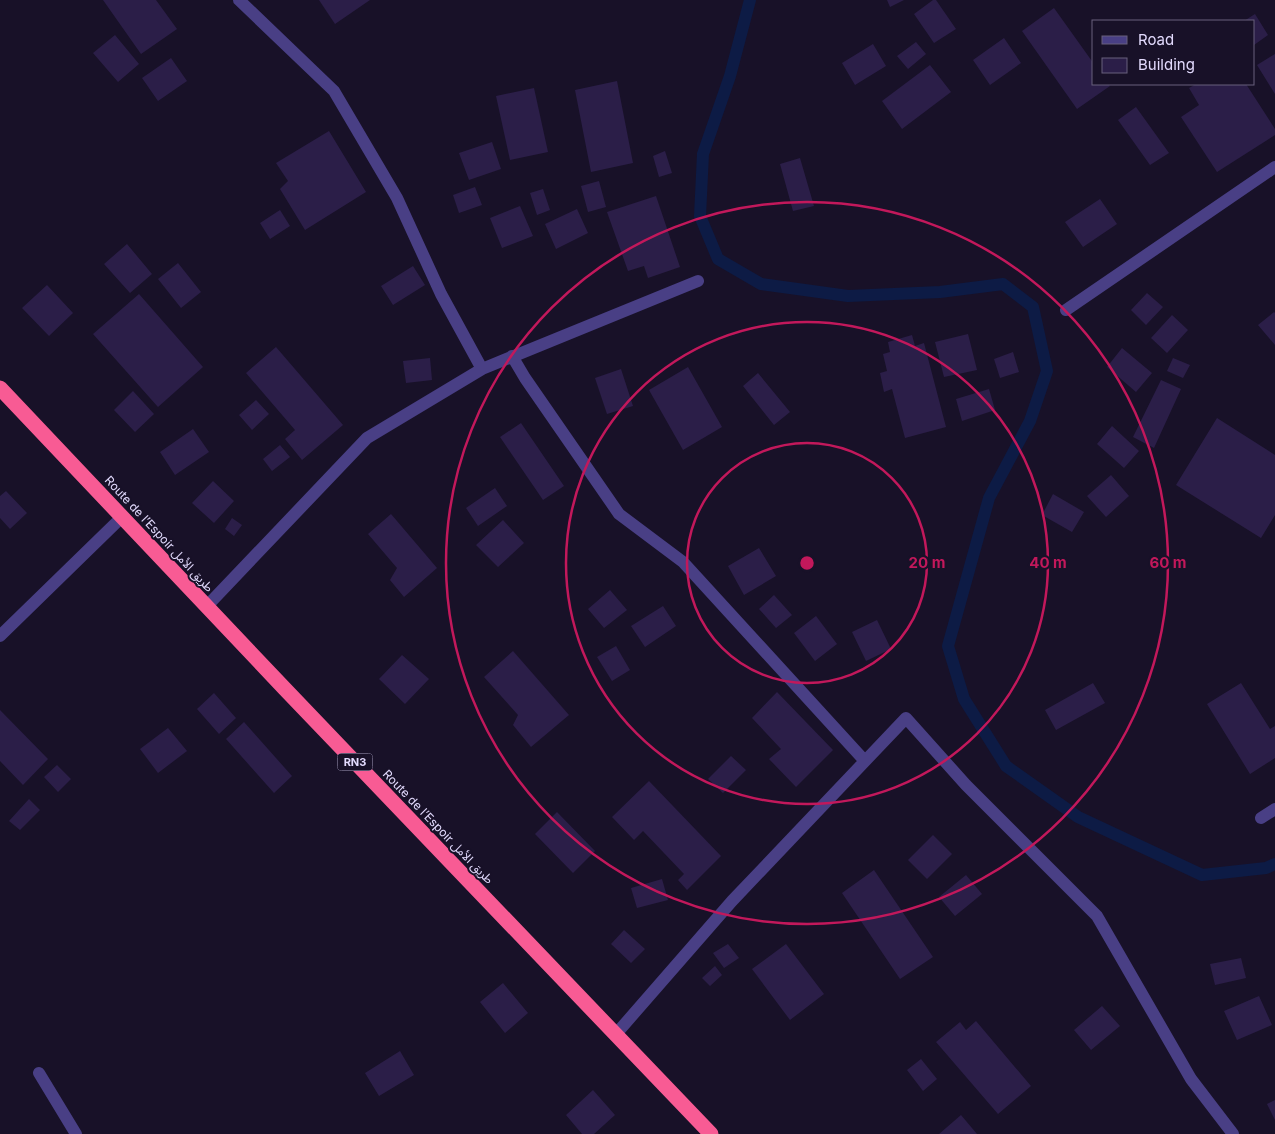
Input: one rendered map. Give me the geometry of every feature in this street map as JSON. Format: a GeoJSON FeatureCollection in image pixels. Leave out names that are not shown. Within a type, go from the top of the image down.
{"type":"FeatureCollection","features":[{"type":"Feature","properties":{"kind":"highway","name":"Route de l’Espoir طريق الأمل"},"geometry":{"type":"LineString","coordinates":[[0,388],[711,1134]]}},
{"type":"Feature","properties":{"kind":"street"},"geometry":{"type":"LineString","coordinates":[[239,0],[334,91],[397,198],[441,294],[482,369]]}},
{"type":"Feature","properties":{"kind":"street"},"geometry":{"type":"LineString","coordinates":[[1066,310],[1275,166]]}},
{"type":"Feature","properties":{"kind":"street"},"geometry":{"type":"LineString","coordinates":[[207,606],[367,438],[482,369],[698,281]]}},
{"type":"Feature","properties":{"kind":"street"},"geometry":{"type":"LineString","coordinates":[[512,356],[618,514],[683,562],[864,760]]}},
{"type":"Feature","properties":{"kind":"street"},"geometry":{"type":"LineString","coordinates":[[0,636],[122,517]]}},
{"type":"Feature","properties":{"kind":"street"},"geometry":{"type":"LineString","coordinates":[[616,1034],[732,901],[906,718],[966,785],[1096,916],[1191,1079],[1233,1134]]}},
{"type":"Feature","properties":{"kind":"street"},"geometry":{"type":"LineString","coordinates":[[1261,818],[1275,809]]}},
{"type":"Feature","properties":{"kind":"street"},"geometry":{"type":"LineString","coordinates":[[39,1074],[76,1134]]}},
{"type":"Feature","properties":{"kind":"building"},"geometry":{"type":"Polygon","coordinates":[[[103,0],[156,0],[177,29],[141,54],[103,0]]]}},
{"type":"Feature","properties":{"kind":"building"},"geometry":{"type":"Polygon","coordinates":[[[319,0],[370,0],[335,24],[319,0]]]}},
{"type":"Feature","properties":{"kind":"building"},"geometry":{"type":"Polygon","coordinates":[[[887,0],[904,0],[890,7],[887,0]]]}},
{"type":"Feature","properties":{"kind":"building"},"geometry":{"type":"Polygon","coordinates":[[[933,0],[936,0],[956,29],[934,43],[914,14],[933,0]]]}},
{"type":"Feature","properties":{"kind":"building"},"geometry":{"type":"Polygon","coordinates":[[[1054,8],[1092,61],[1092,85],[1110,86],[1077,109],[1022,31],[1054,8]]]}},
{"type":"Feature","properties":{"kind":"building"},"geometry":{"type":"Polygon","coordinates":[[[1255,14],[1268,35],[1255,44],[1255,20],[1246,20],[1255,14]]]}},
{"type":"Feature","properties":{"kind":"building"},"geometry":{"type":"Polygon","coordinates":[[[115,35],[139,64],[118,82],[93,53],[115,35]]]}},
{"type":"Feature","properties":{"kind":"building"},"geometry":{"type":"Polygon","coordinates":[[[1004,38],[1021,63],[990,85],[973,60],[1004,38]]]}},
{"type":"Feature","properties":{"kind":"building"},"geometry":{"type":"Polygon","coordinates":[[[916,42],[926,54],[908,69],[897,56],[916,42]]]}},
{"type":"Feature","properties":{"kind":"building"},"geometry":{"type":"Polygon","coordinates":[[[873,44],[886,66],[855,85],[842,63],[873,44]]]}},
{"type":"Feature","properties":{"kind":"building"},"geometry":{"type":"Polygon","coordinates":[[[1275,54],[1275,94],[1257,65],[1275,54]]]}},
{"type":"Feature","properties":{"kind":"building"},"geometry":{"type":"Polygon","coordinates":[[[171,58],[187,81],[158,101],[142,78],[171,58]]]}},
{"type":"Feature","properties":{"kind":"building"},"geometry":{"type":"Polygon","coordinates":[[[930,65],[951,92],[902,129],[882,101],[930,65]]]}},
{"type":"Feature","properties":{"kind":"building"},"geometry":{"type":"Polygon","coordinates":[[[617,81],[633,163],[591,172],[575,90],[617,81]]]}},
{"type":"Feature","properties":{"kind":"building"},"geometry":{"type":"Polygon","coordinates":[[[1194,85],[1247,85],[1275,129],[1275,135],[1217,172],[1181,117],[1199,105],[1189,88],[1194,85]]]}},
{"type":"Feature","properties":{"kind":"building"},"geometry":{"type":"Polygon","coordinates":[[[534,88],[548,152],[510,160],[496,96],[534,88]]]}},
{"type":"Feature","properties":{"kind":"building"},"geometry":{"type":"Polygon","coordinates":[[[1136,107],[1169,153],[1150,165],[1118,120],[1136,107]]]}},
{"type":"Feature","properties":{"kind":"building"},"geometry":{"type":"Polygon","coordinates":[[[329,131],[366,192],[305,230],[280,189],[288,181],[276,163],[329,131]]]}},
{"type":"Feature","properties":{"kind":"building"},"geometry":{"type":"Polygon","coordinates":[[[492,142],[501,169],[469,180],[459,153],[492,142]]]}},
{"type":"Feature","properties":{"kind":"building"},"geometry":{"type":"Polygon","coordinates":[[[665,151],[672,173],[659,177],[653,156],[665,151]]]}},
{"type":"Feature","properties":{"kind":"building"},"geometry":{"type":"Polygon","coordinates":[[[800,158],[814,206],[793,211],[780,164],[800,158]]]}},
{"type":"Feature","properties":{"kind":"building"},"geometry":{"type":"Polygon","coordinates":[[[599,181],[606,207],[588,212],[581,186],[599,181]]]}},
{"type":"Feature","properties":{"kind":"building"},"geometry":{"type":"Polygon","coordinates":[[[475,187],[482,205],[459,213],[453,195],[475,187]]]}},
{"type":"Feature","properties":{"kind":"building"},"geometry":{"type":"Polygon","coordinates":[[[543,189],[550,210],[537,215],[530,193],[543,189]]]}},
{"type":"Feature","properties":{"kind":"building"},"geometry":{"type":"Polygon","coordinates":[[[656,196],[680,267],[648,278],[644,266],[628,271],[607,212],[656,196]]]}},
{"type":"Feature","properties":{"kind":"building"},"geometry":{"type":"Polygon","coordinates":[[[1100,199],[1117,224],[1083,247],[1065,222],[1100,199]]]}},
{"type":"Feature","properties":{"kind":"building"},"geometry":{"type":"Polygon","coordinates":[[[520,206],[533,236],[502,248],[490,218],[520,206]]]}},
{"type":"Feature","properties":{"kind":"building"},"geometry":{"type":"Polygon","coordinates":[[[577,209],[588,233],[556,249],[545,224],[577,209]]]}},
{"type":"Feature","properties":{"kind":"building"},"geometry":{"type":"Polygon","coordinates":[[[280,210],[290,226],[270,239],[260,223],[280,210]]]}},
{"type":"Feature","properties":{"kind":"building"},"geometry":{"type":"Polygon","coordinates":[[[127,244],[152,274],[130,293],[104,264],[127,244]]]}},
{"type":"Feature","properties":{"kind":"building"},"geometry":{"type":"Polygon","coordinates":[[[178,263],[201,292],[181,308],[158,279],[178,263]]]}},
{"type":"Feature","properties":{"kind":"building"},"geometry":{"type":"Polygon","coordinates":[[[413,266],[425,285],[393,305],[381,286],[413,266]]]}},
{"type":"Feature","properties":{"kind":"building"},"geometry":{"type":"Polygon","coordinates":[[[47,285],[73,313],[49,336],[22,308],[47,285]]]}},
{"type":"Feature","properties":{"kind":"building"},"geometry":{"type":"Polygon","coordinates":[[[1147,293],[1163,307],[1146,325],[1131,310],[1147,293]]]}},
{"type":"Feature","properties":{"kind":"building"},"geometry":{"type":"Polygon","coordinates":[[[139,294],[203,367],[158,407],[93,334],[139,294]]]}},
{"type":"Feature","properties":{"kind":"building"},"geometry":{"type":"Polygon","coordinates":[[[1275,313],[1275,345],[1258,325],[1275,313]]]}},
{"type":"Feature","properties":{"kind":"building"},"geometry":{"type":"Polygon","coordinates":[[[1172,315],[1188,330],[1167,353],[1151,338],[1172,315]]]}},
{"type":"Feature","properties":{"kind":"building"},"geometry":{"type":"Polygon","coordinates":[[[968,334],[977,370],[944,377],[935,342],[968,334]]]}},
{"type":"Feature","properties":{"kind":"building"},"geometry":{"type":"Polygon","coordinates":[[[912,335],[915,346],[924,343],[946,427],[905,438],[892,389],[884,392],[880,373],[887,371],[883,354],[890,352],[888,342],[912,335]]]}},
{"type":"Feature","properties":{"kind":"building"},"geometry":{"type":"Polygon","coordinates":[[[276,347],[343,425],[302,460],[285,439],[295,430],[246,373],[276,347]]]}},
{"type":"Feature","properties":{"kind":"building"},"geometry":{"type":"Polygon","coordinates":[[[1122,348],[1152,373],[1136,392],[1107,367],[1122,348]]]}},
{"type":"Feature","properties":{"kind":"building"},"geometry":{"type":"Polygon","coordinates":[[[1013,352],[1019,372],[1000,378],[994,359],[1013,352]]]}},
{"type":"Feature","properties":{"kind":"building"},"geometry":{"type":"Polygon","coordinates":[[[430,358],[432,380],[406,383],[403,361],[430,358]]]}},
{"type":"Feature","properties":{"kind":"building"},"geometry":{"type":"Polygon","coordinates":[[[1173,358],[1190,365],[1183,378],[1167,371],[1173,358]]]}},
{"type":"Feature","properties":{"kind":"building"},"geometry":{"type":"Polygon","coordinates":[[[688,367],[722,427],[683,450],[649,390],[688,367]]]}},
{"type":"Feature","properties":{"kind":"building"},"geometry":{"type":"Polygon","coordinates":[[[621,369],[633,406],[607,414],[595,378],[621,369]]]}},
{"type":"Feature","properties":{"kind":"building"},"geometry":{"type":"Polygon","coordinates":[[[758,373],[790,412],[774,425],[743,386],[758,373]]]}},
{"type":"Feature","properties":{"kind":"building"},"geometry":{"type":"Polygon","coordinates":[[[1161,380],[1181,389],[1154,448],[1133,437],[1161,380]]]}},
{"type":"Feature","properties":{"kind":"building"},"geometry":{"type":"Polygon","coordinates":[[[989,389],[995,410],[962,421],[956,399],[989,389]]]}},
{"type":"Feature","properties":{"kind":"building"},"geometry":{"type":"Polygon","coordinates":[[[133,391],[154,414],[135,432],[114,410],[133,391]]]}},
{"type":"Feature","properties":{"kind":"building"},"geometry":{"type":"Polygon","coordinates":[[[256,400],[269,414],[252,430],[239,415],[256,400]]]}},
{"type":"Feature","properties":{"kind":"building"},"geometry":{"type":"Polygon","coordinates":[[[1217,418],[1275,455],[1275,515],[1261,538],[1176,485],[1217,418]]]}},
{"type":"Feature","properties":{"kind":"building"},"geometry":{"type":"Polygon","coordinates":[[[521,423],[564,486],[543,500],[500,437],[521,423]]]}},
{"type":"Feature","properties":{"kind":"building"},"geometry":{"type":"Polygon","coordinates":[[[1112,426],[1139,451],[1124,468],[1097,444],[1112,426]]]}},
{"type":"Feature","properties":{"kind":"building"},"geometry":{"type":"Polygon","coordinates":[[[193,429],[209,452],[175,475],[160,452],[193,429]]]}},
{"type":"Feature","properties":{"kind":"building"},"geometry":{"type":"Polygon","coordinates":[[[280,445],[290,457],[272,471],[263,459],[280,445]]]}},
{"type":"Feature","properties":{"kind":"building"},"geometry":{"type":"Polygon","coordinates":[[[1111,475],[1129,496],[1106,517],[1087,496],[1111,475]]]}},
{"type":"Feature","properties":{"kind":"building"},"geometry":{"type":"Polygon","coordinates":[[[213,481],[234,501],[214,523],[192,503],[213,481]]]}},
{"type":"Feature","properties":{"kind":"building"},"geometry":{"type":"Polygon","coordinates":[[[495,488],[507,506],[478,526],[466,508],[495,488]]]}},
{"type":"Feature","properties":{"kind":"building"},"geometry":{"type":"Polygon","coordinates":[[[6,491],[27,513],[10,529],[0,518],[0,496],[6,491]]]}},
{"type":"Feature","properties":{"kind":"building"},"geometry":{"type":"Polygon","coordinates":[[[1053,494],[1084,512],[1072,532],[1042,515],[1053,494]]]}},
{"type":"Feature","properties":{"kind":"building"},"geometry":{"type":"Polygon","coordinates":[[[391,514],[437,568],[404,597],[390,580],[397,568],[368,534],[391,514]]]}},
{"type":"Feature","properties":{"kind":"building"},"geometry":{"type":"Polygon","coordinates":[[[232,518],[242,525],[234,536],[225,529],[232,518]]]}},
{"type":"Feature","properties":{"kind":"building"},"geometry":{"type":"Polygon","coordinates":[[[503,520],[524,543],[498,567],[476,545],[503,520]]]}},
{"type":"Feature","properties":{"kind":"building"},"geometry":{"type":"Polygon","coordinates":[[[759,548],[776,576],[744,595],[728,566],[759,548]]]}},
{"type":"Feature","properties":{"kind":"building"},"geometry":{"type":"Polygon","coordinates":[[[610,590],[627,610],[604,628],[588,609],[610,590]]]}},
{"type":"Feature","properties":{"kind":"building"},"geometry":{"type":"Polygon","coordinates":[[[774,595],[792,615],[776,628],[759,609],[774,595]]]}},
{"type":"Feature","properties":{"kind":"building"},"geometry":{"type":"Polygon","coordinates":[[[663,606],[676,626],[645,647],[631,626],[663,606]]]}},
{"type":"Feature","properties":{"kind":"building"},"geometry":{"type":"Polygon","coordinates":[[[816,616],[837,644],[815,661],[794,633],[816,616]]]}},
{"type":"Feature","properties":{"kind":"building"},"geometry":{"type":"Polygon","coordinates":[[[877,620],[891,649],[866,661],[852,632],[877,620]]]}},
{"type":"Feature","properties":{"kind":"building"},"geometry":{"type":"Polygon","coordinates":[[[616,646],[630,670],[612,681],[597,657],[616,646]]]}},
{"type":"Feature","properties":{"kind":"building"},"geometry":{"type":"Polygon","coordinates":[[[513,651],[569,715],[531,747],[513,725],[518,715],[484,677],[513,651]]]}},
{"type":"Feature","properties":{"kind":"building"},"geometry":{"type":"Polygon","coordinates":[[[402,655],[429,679],[405,704],[379,679],[402,655]]]}},
{"type":"Feature","properties":{"kind":"building"},"geometry":{"type":"Polygon","coordinates":[[[1093,683],[1105,703],[1056,730],[1045,710],[1093,683]]]}},
{"type":"Feature","properties":{"kind":"building"},"geometry":{"type":"Polygon","coordinates":[[[1241,683],[1270,729],[1275,726],[1275,758],[1250,774],[1207,704],[1241,683]]]}},
{"type":"Feature","properties":{"kind":"building"},"geometry":{"type":"Polygon","coordinates":[[[777,692],[833,750],[796,787],[769,759],[781,749],[752,718],[777,692]]]}},
{"type":"Feature","properties":{"kind":"building"},"geometry":{"type":"Polygon","coordinates":[[[214,693],[236,718],[219,734],[197,709],[214,693]]]}},
{"type":"Feature","properties":{"kind":"building"},"geometry":{"type":"Polygon","coordinates":[[[0,710],[48,759],[23,785],[0,761],[0,710]]]}},
{"type":"Feature","properties":{"kind":"building"},"geometry":{"type":"Polygon","coordinates":[[[244,722],[292,776],[274,793],[226,739],[244,722]]]}},
{"type":"Feature","properties":{"kind":"building"},"geometry":{"type":"Polygon","coordinates":[[[168,728],[187,751],[158,773],[140,749],[168,728]]]}},
{"type":"Feature","properties":{"kind":"building"},"geometry":{"type":"Polygon","coordinates":[[[731,756],[746,770],[723,793],[708,779],[731,756]]]}},
{"type":"Feature","properties":{"kind":"building"},"geometry":{"type":"Polygon","coordinates":[[[57,765],[71,779],[58,792],[44,777],[57,765]]]}},
{"type":"Feature","properties":{"kind":"building"},"geometry":{"type":"Polygon","coordinates":[[[649,781],[721,856],[687,890],[678,880],[684,874],[643,831],[634,840],[612,817],[649,781]]]}},
{"type":"Feature","properties":{"kind":"building"},"geometry":{"type":"Polygon","coordinates":[[[29,799],[40,810],[20,830],[9,821],[29,799]]]}},
{"type":"Feature","properties":{"kind":"building"},"geometry":{"type":"Polygon","coordinates":[[[557,812],[595,851],[573,873],[535,834],[557,812]]]}},
{"type":"Feature","properties":{"kind":"building"},"geometry":{"type":"Polygon","coordinates":[[[933,835],[952,854],[927,879],[908,860],[933,835]]]}},
{"type":"Feature","properties":{"kind":"building"},"geometry":{"type":"Polygon","coordinates":[[[874,870],[933,957],[900,979],[842,893],[874,870]]]}},
{"type":"Feature","properties":{"kind":"building"},"geometry":{"type":"Polygon","coordinates":[[[966,875],[982,894],[955,916],[939,897],[966,875]]]}},
{"type":"Feature","properties":{"kind":"building"},"geometry":{"type":"Polygon","coordinates":[[[662,879],[668,900],[637,908],[631,888],[662,879]]]}},
{"type":"Feature","properties":{"kind":"building"},"geometry":{"type":"Polygon","coordinates":[[[624,930],[645,949],[631,963],[611,944],[624,930]]]}},
{"type":"Feature","properties":{"kind":"building"},"geometry":{"type":"Polygon","coordinates":[[[728,944],[739,958],[724,968],[713,953],[728,944]]]}},
{"type":"Feature","properties":{"kind":"building"},"geometry":{"type":"Polygon","coordinates":[[[786,944],[824,994],[790,1020],[752,969],[786,944]]]}},
{"type":"Feature","properties":{"kind":"building"},"geometry":{"type":"Polygon","coordinates":[[[1241,958],[1246,978],[1215,985],[1210,964],[1241,958]]]}},
{"type":"Feature","properties":{"kind":"building"},"geometry":{"type":"Polygon","coordinates":[[[715,966],[722,975],[710,986],[702,978],[715,966]]]}},
{"type":"Feature","properties":{"kind":"building"},"geometry":{"type":"Polygon","coordinates":[[[503,983],[528,1013],[505,1033],[480,1002],[503,983]]]}},
{"type":"Feature","properties":{"kind":"building"},"geometry":{"type":"Polygon","coordinates":[[[1259,996],[1272,1025],[1237,1040],[1224,1011],[1259,996]]]}},
{"type":"Feature","properties":{"kind":"building"},"geometry":{"type":"Polygon","coordinates":[[[1102,1006],[1120,1026],[1091,1050],[1074,1030],[1102,1006]]]}},
{"type":"Feature","properties":{"kind":"building"},"geometry":{"type":"Polygon","coordinates":[[[976,1021],[1031,1086],[998,1114],[936,1042],[960,1022],[966,1030],[976,1021]]]}},
{"type":"Feature","properties":{"kind":"building"},"geometry":{"type":"Polygon","coordinates":[[[400,1051],[414,1075],[379,1096],[365,1073],[400,1051]]]}},
{"type":"Feature","properties":{"kind":"building"},"geometry":{"type":"Polygon","coordinates":[[[921,1059],[937,1079],[923,1091],[907,1070],[921,1059]]]}},
{"type":"Feature","properties":{"kind":"building"},"geometry":{"type":"Polygon","coordinates":[[[593,1090],[615,1115],[594,1134],[582,1134],[566,1115],[593,1090]]]}},
{"type":"Feature","properties":{"kind":"building"},"geometry":{"type":"Polygon","coordinates":[[[1275,1100],[1275,1120],[1267,1104],[1275,1100]]]}},
{"type":"Feature","properties":{"kind":"building"},"geometry":{"type":"Polygon","coordinates":[[[961,1115],[977,1134],[939,1134],[961,1115]]]}},
{"type":"Feature","properties":{"kind":"waterway"},"geometry":{"type":"LineString","coordinates":[[750,0],[730,76],[703,154],[700,216],[718,259],[761,284],[848,296],[940,292],[1003,284],[1033,307],[1047,371],[1030,421],[989,498],[948,646],[964,699],[1006,766],[1078,817],[1202,875],[1266,868],[1275,864]]}}]}
